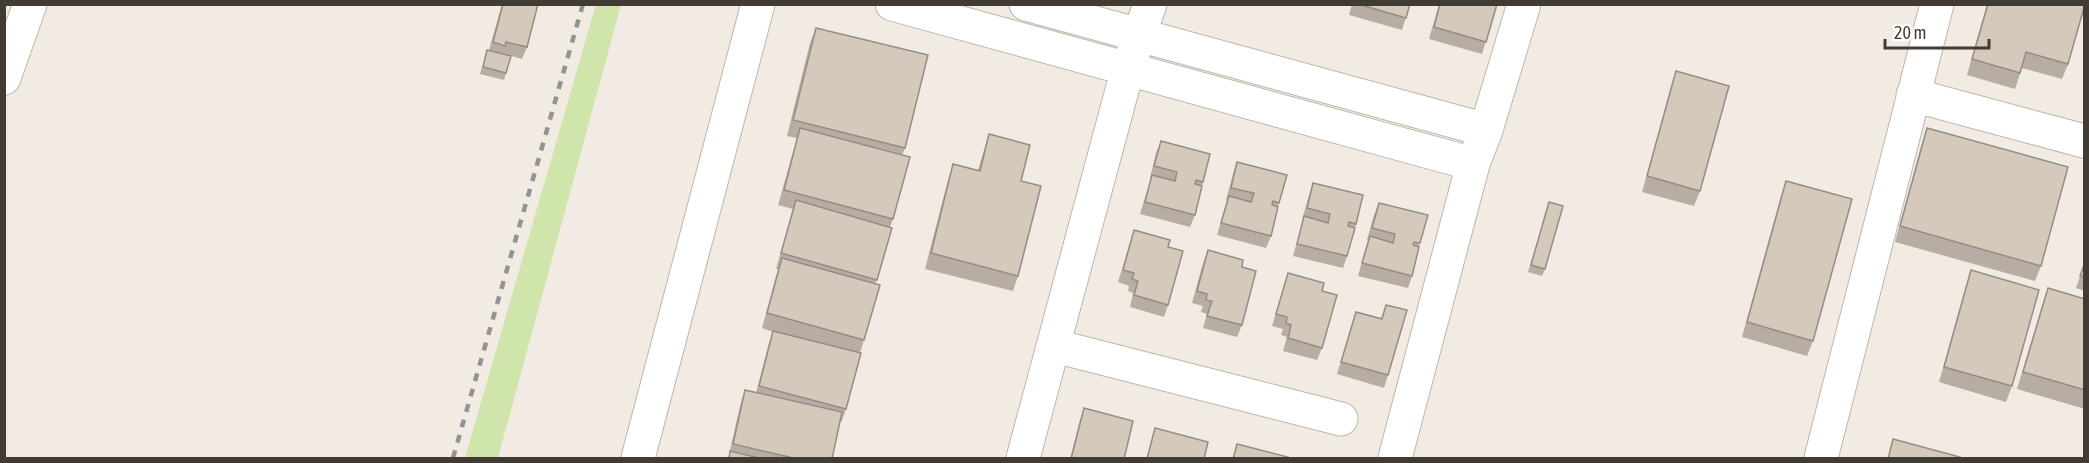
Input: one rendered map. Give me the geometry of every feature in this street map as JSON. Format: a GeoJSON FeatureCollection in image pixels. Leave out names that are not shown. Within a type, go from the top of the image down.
{"type":"FeatureCollection","features":[{"type":"Feature","properties":{"kind":"street"},"geometry":{"type":"LineString","coordinates":[[4,78],[30,4]]}},
{"type":"Feature","properties":{"kind":"street"},"geometry":{"type":"LineString","coordinates":[[638,459],[758,4]]}},
{"type":"Feature","properties":{"kind":"street"},"geometry":{"type":"LineString","coordinates":[[892,4],[1473,164]]}},
{"type":"Feature","properties":{"kind":"street"},"geometry":{"type":"LineString","coordinates":[[1026,4],[1146,20],[1486,130]]}},
{"type":"Feature","properties":{"kind":"street"},"geometry":{"type":"LineString","coordinates":[[1395,459],[1473,164],[1486,130],[1524,4]]}},
{"type":"Feature","properties":{"kind":"street"},"geometry":{"type":"LineString","coordinates":[[1821,459],[1937,4]]}},
{"type":"Feature","properties":{"kind":"street"},"geometry":{"type":"LineString","coordinates":[[1023,459],[1128,69],[1146,20]]}},
{"type":"Feature","properties":{"kind":"street"},"geometry":{"type":"LineString","coordinates":[[1912,95],[2085,141]]}},
{"type":"Feature","properties":{"kind":"street"},"geometry":{"type":"LineString","coordinates":[[1055,346],[1341,419]]}},
{"type":"Feature","properties":{"kind":"green space"},"geometry":{"type":"Polygon","coordinates":[[[596,4],[621,5],[498,458],[465,458],[596,4]]]}},
{"type":"Feature","properties":{"kind":"building"},"geometry":{"type":"Polygon","coordinates":[[[503,4],[538,4],[527,47],[506,42],[505,46],[493,42],[503,4]]]}},
{"type":"Feature","properties":{"kind":"building"},"geometry":{"type":"Polygon","coordinates":[[[1358,4],[1410,4],[1406,18],[1358,4]]]}},
{"type":"Feature","properties":{"kind":"building"},"geometry":{"type":"Polygon","coordinates":[[[1440,4],[1497,4],[1486,42],[1434,27],[1440,4]]]}},
{"type":"Feature","properties":{"kind":"building"},"geometry":{"type":"Polygon","coordinates":[[[1988,4],[2085,4],[2068,64],[2026,52],[2020,73],[1972,59],[1988,4]]]}},
{"type":"Feature","properties":{"kind":"building"},"geometry":{"type":"Polygon","coordinates":[[[816,28],[928,55],[905,148],[793,120],[816,28]]]}},
{"type":"Feature","properties":{"kind":"building"},"geometry":{"type":"Polygon","coordinates":[[[487,50],[511,56],[506,73],[483,67],[487,50]]]}},
{"type":"Feature","properties":{"kind":"building"},"geometry":{"type":"Polygon","coordinates":[[[1676,71],[1729,86],[1700,191],[1647,176],[1676,71]]]}},
{"type":"Feature","properties":{"kind":"building"},"geometry":{"type":"Polygon","coordinates":[[[800,128],[910,157],[893,219],[784,190],[800,128]]]}},
{"type":"Feature","properties":{"kind":"building"},"geometry":{"type":"Polygon","coordinates":[[[1927,128],[2068,167],[2041,266],[1900,226],[1927,128]]]}},
{"type":"Feature","properties":{"kind":"building"},"geometry":{"type":"Polygon","coordinates":[[[989,134],[1030,145],[1021,181],[1041,186],[1018,276],[931,253],[953,164],[980,171],[989,134]]]}},
{"type":"Feature","properties":{"kind":"building"},"geometry":{"type":"Polygon","coordinates":[[[1161,141],[1210,154],[1203,182],[1196,180],[1195,184],[1202,186],[1195,215],[1145,202],[1152,175],[1175,181],[1177,172],[1154,166],[1161,141]]]}},
{"type":"Feature","properties":{"kind":"building"},"geometry":{"type":"Polygon","coordinates":[[[1237,162],[1287,175],[1279,203],[1273,201],[1272,205],[1278,207],[1271,236],[1221,223],[1229,196],[1251,202],[1254,193],[1231,188],[1237,162]]]}},
{"type":"Feature","properties":{"kind":"building"},"geometry":{"type":"Polygon","coordinates":[[[1786,181],[1852,199],[1813,341],[1747,322],[1786,181]]]}},
{"type":"Feature","properties":{"kind":"building"},"geometry":{"type":"Polygon","coordinates":[[[1313,183],[1363,195],[1356,224],[1349,222],[1348,226],[1355,228],[1347,256],[1297,244],[1304,216],[1328,223],[1330,214],[1307,208],[1313,183]]]}},
{"type":"Feature","properties":{"kind":"building"},"geometry":{"type":"Polygon","coordinates":[[[796,200],[892,228],[877,280],[781,253],[796,200]]]}},
{"type":"Feature","properties":{"kind":"building"},"geometry":{"type":"Polygon","coordinates":[[[1549,202],[1563,206],[1545,269],[1531,265],[1549,202]]]}},
{"type":"Feature","properties":{"kind":"building"},"geometry":{"type":"Polygon","coordinates":[[[1379,203],[1428,215],[1420,243],[1414,242],[1413,245],[1419,247],[1412,276],[1362,263],[1370,236],[1393,243],[1395,234],[1372,228],[1379,203]]]}},
{"type":"Feature","properties":{"kind":"building"},"geometry":{"type":"Polygon","coordinates":[[[1134,230],[1170,240],[1168,247],[1183,251],[1168,305],[1134,295],[1138,281],[1132,279],[1134,273],[1123,270],[1134,230]]]}},
{"type":"Feature","properties":{"kind":"building"},"geometry":{"type":"Polygon","coordinates":[[[1208,250],[1243,260],[1242,267],[1256,271],[1242,325],[1207,316],[1212,301],[1206,300],[1207,294],[1197,291],[1208,250]]]}},
{"type":"Feature","properties":{"kind":"building"},"geometry":{"type":"Polygon","coordinates":[[[782,258],[880,285],[864,340],[767,313],[782,258]]]}},
{"type":"Feature","properties":{"kind":"building"},"geometry":{"type":"Polygon","coordinates":[[[2085,262],[2085,277],[2080,276],[2085,262]]]}},
{"type":"Feature","properties":{"kind":"building"},"geometry":{"type":"Polygon","coordinates":[[[1971,270],[2039,290],[2012,386],[1944,367],[1971,270]]]}},
{"type":"Feature","properties":{"kind":"building"},"geometry":{"type":"Polygon","coordinates":[[[1288,273],[1324,283],[1322,291],[1337,295],[1322,348],[1288,338],[1291,325],[1286,323],[1287,317],[1276,314],[1288,273]]]}},
{"type":"Feature","properties":{"kind":"building"},"geometry":{"type":"Polygon","coordinates":[[[2048,288],[2085,299],[2085,390],[2023,372],[2048,288]]]}},
{"type":"Feature","properties":{"kind":"building"},"geometry":{"type":"Polygon","coordinates":[[[1386,305],[1407,310],[1388,375],[1341,362],[1356,312],[1382,319],[1386,305]]]}},
{"type":"Feature","properties":{"kind":"building"},"geometry":{"type":"Polygon","coordinates":[[[773,331],[861,353],[846,409],[759,386],[773,331]]]}},
{"type":"Feature","properties":{"kind":"building"},"geometry":{"type":"Polygon","coordinates":[[[745,390],[842,412],[832,459],[798,459],[733,444],[745,390]]]}},
{"type":"Feature","properties":{"kind":"building"},"geometry":{"type":"Polygon","coordinates":[[[1084,408],[1133,421],[1124,459],[1071,459],[1084,408]]]}},
{"type":"Feature","properties":{"kind":"building"},"geometry":{"type":"Polygon","coordinates":[[[1155,428],[1208,442],[1204,459],[1147,459],[1155,428]]]}},
{"type":"Feature","properties":{"kind":"building"},"geometry":{"type":"Polygon","coordinates":[[[1893,439],[1960,457],[1960,459],[1888,459],[1893,439]]]}},
{"type":"Feature","properties":{"kind":"building"},"geometry":{"type":"Polygon","coordinates":[[[1237,444],[1288,457],[1288,459],[1233,459],[1237,444]]]}},
{"type":"Feature","properties":{"kind":"building"},"geometry":{"type":"Polygon","coordinates":[[[730,451],[763,459],[729,459],[730,451]]]}},
{"type":"Feature","properties":{"kind":"railway"},"geometry":{"type":"LineString","coordinates":[[453,458],[583,4]]}}]}
